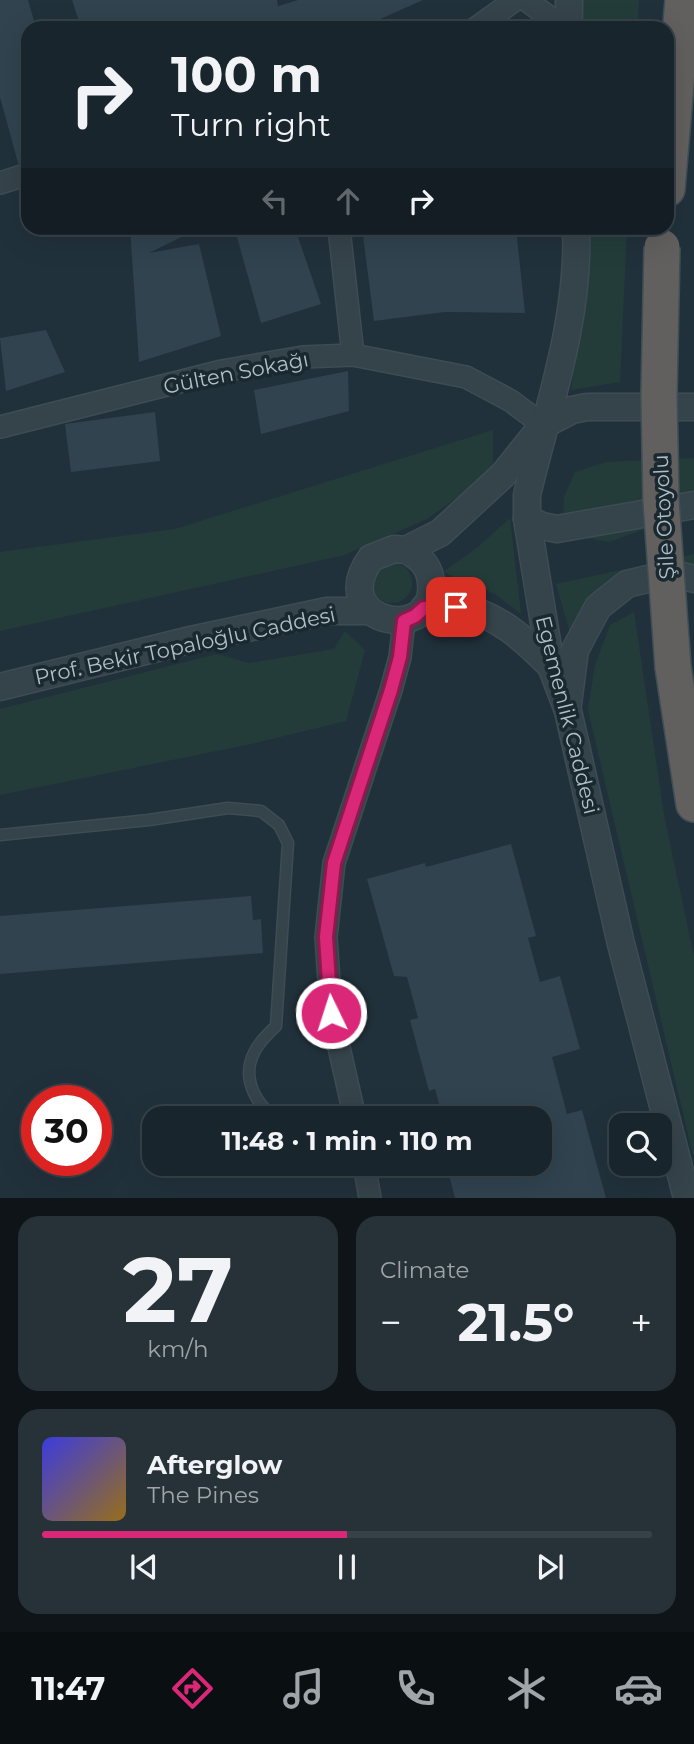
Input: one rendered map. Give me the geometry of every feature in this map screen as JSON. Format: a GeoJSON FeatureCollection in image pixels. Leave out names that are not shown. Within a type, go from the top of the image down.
{"type":"FeatureCollection","features":[{"type":"Feature","properties":{"kind":"highway"},"geometry":{"type":"LineString","coordinates":[[664,21],[665,0]]}},
{"type":"Feature","properties":{"kind":"highway"},"geometry":{"type":"LineString","coordinates":[[674,106],[683,0]]}},
{"type":"Feature","properties":{"kind":"highway","name":"Şile Otoyolu"},"geometry":{"type":"LineString","coordinates":[[662,235],[659,422],[662,501],[673,667],[694,804]]}},
{"type":"Feature","properties":{"kind":"street"},"geometry":{"type":"LineString","coordinates":[[486,21],[515,0]]}},
{"type":"Feature","properties":{"kind":"street"},"geometry":{"type":"LineString","coordinates":[[526,0],[556,21]]}},
{"type":"Feature","properties":{"kind":"street"},"geometry":{"type":"LineString","coordinates":[[567,21],[569,0]]}},
{"type":"Feature","properties":{"kind":"street"},"geometry":{"type":"LineString","coordinates":[[0,183],[21,176]]}},
{"type":"Feature","properties":{"kind":"street"},"geometry":{"type":"LineString","coordinates":[[341,235],[353,355]]}},
{"type":"Feature","properties":{"kind":"street","name":"Egemenlik Caddesi"},"geometry":{"type":"LineString","coordinates":[[576,235],[565,349],[543,425],[527,495],[527,519],[551,666],[568,711],[621,944],[687,1198]]}},
{"type":"Feature","properties":{"kind":"street","name":"Gülten Sokağı"},"geometry":{"type":"LineString","coordinates":[[0,427],[222,371],[303,357],[353,355],[466,377],[511,401],[543,425]]}},
{"type":"Feature","properties":{"kind":"street"},"geometry":{"type":"LineString","coordinates":[[406,550],[440,533],[502,475],[543,425],[572,410],[587,407],[694,407]]}},
{"type":"Feature","properties":{"kind":"street"},"geometry":{"type":"LineString","coordinates":[[527,519],[557,529],[694,505]]}},
{"type":"Feature","properties":{"kind":"street"},"geometry":{"type":"LineString","coordinates":[[352,1106],[331,1013],[326,937],[334,863],[414,615],[432,587],[425,564],[406,550],[394,549],[371,558],[360,579],[363,602],[380,618],[392,621],[414,615],[456,607],[488,615],[519,635],[551,666]]}},
{"type":"Feature","properties":{"kind":"street"},"geometry":{"type":"LineString","coordinates":[[568,711],[575,650],[598,607],[627,584],[682,576],[694,579]]}},
{"type":"Feature","properties":{"kind":"street","name":"Prof. Bekir Topaloğlu Caddesi"},"geometry":{"type":"LineString","coordinates":[[0,687],[186,641],[327,611],[370,611]]}},
{"type":"Feature","properties":{"kind":"street"},"geometry":{"type":"LineString","coordinates":[[366,1176],[370,1198]]}},
{"type":"Feature","properties":{"kind":"lane"},"geometry":{"type":"LineString","coordinates":[[0,835],[149,820],[228,808],[261,811],[279,825],[288,843],[276,1026],[261,1041],[251,1058],[249,1078],[254,1094],[262,1106]]}},
{"type":"Feature","properties":{"kind":"green space"},"geometry":{"type":"Polygon","coordinates":[[[583,0],[639,0],[638,21],[584,21],[583,0]]]}},
{"type":"Feature","properties":{"kind":"green space"},"geometry":{"type":"Polygon","coordinates":[[[589,235],[627,235],[620,382],[571,390],[589,235]]]}},
{"type":"Feature","properties":{"kind":"green space"},"geometry":{"type":"Polygon","coordinates":[[[493,430],[493,472],[427,519],[344,555],[0,631],[0,552],[175,529],[493,430]]]}},
{"type":"Feature","properties":{"kind":"green space"},"geometry":{"type":"Polygon","coordinates":[[[694,458],[694,511],[609,542],[575,536],[563,522],[564,497],[575,472],[607,462],[694,458]]]}},
{"type":"Feature","properties":{"kind":"green space"},"geometry":{"type":"Polygon","coordinates":[[[510,518],[521,614],[495,594],[443,572],[478,547],[510,518]]]}},
{"type":"Feature","properties":{"kind":"green space"},"geometry":{"type":"Polygon","coordinates":[[[694,554],[694,575],[612,595],[575,650],[556,584],[694,554]]]}},
{"type":"Feature","properties":{"kind":"green space"},"geometry":{"type":"Polygon","coordinates":[[[392,563],[406,569],[412,583],[406,597],[392,603],[378,597],[372,583],[378,569],[392,563]]]}},
{"type":"Feature","properties":{"kind":"green space"},"geometry":{"type":"Polygon","coordinates":[[[634,612],[664,815],[694,957],[694,1160],[588,710],[595,665],[610,625],[634,612]]]}},
{"type":"Feature","properties":{"kind":"green space"},"geometry":{"type":"Polygon","coordinates":[[[345,631],[365,650],[346,721],[251,744],[0,795],[0,709],[217,654],[249,663],[334,649],[345,631]]]}},
{"type":"Feature","properties":{"kind":"building"},"geometry":{"type":"Polygon","coordinates":[[[0,0],[28,0],[34,21],[21,21],[21,162],[18,163],[0,97],[0,0]]]}},
{"type":"Feature","properties":{"kind":"building"},"geometry":{"type":"Polygon","coordinates":[[[72,0],[277,0],[278,6],[298,0],[423,0],[376,21],[79,21],[72,0]]]}},
{"type":"Feature","properties":{"kind":"building"},"geometry":{"type":"Polygon","coordinates":[[[130,235],[186,235],[149,253],[199,244],[221,336],[139,362],[130,235]]]}},
{"type":"Feature","properties":{"kind":"building"},"geometry":{"type":"Polygon","coordinates":[[[297,235],[321,304],[261,323],[237,237],[297,235]]]}},
{"type":"Feature","properties":{"kind":"building"},"geometry":{"type":"Polygon","coordinates":[[[363,235],[517,235],[525,313],[445,312],[374,321],[363,235]]]}},
{"type":"Feature","properties":{"kind":"building"},"geometry":{"type":"Polygon","coordinates":[[[46,330],[65,372],[6,391],[0,338],[46,330]]]}},
{"type":"Feature","properties":{"kind":"building"},"geometry":{"type":"Polygon","coordinates":[[[348,371],[349,411],[261,434],[254,390],[348,371]]]}},
{"type":"Feature","properties":{"kind":"building"},"geometry":{"type":"Polygon","coordinates":[[[155,412],[160,461],[71,472],[65,424],[155,412]]]}},
{"type":"Feature","properties":{"kind":"building"},"geometry":{"type":"Polygon","coordinates":[[[511,844],[536,936],[528,938],[540,982],[560,976],[580,1049],[552,1057],[567,1114],[582,1110],[606,1198],[455,1198],[449,1176],[552,1176],[552,1106],[440,1106],[435,1089],[429,1091],[410,1020],[418,1018],[407,977],[394,976],[367,879],[425,863],[426,867],[511,844]]]}},
{"type":"Feature","properties":{"kind":"building"},"geometry":{"type":"Polygon","coordinates":[[[251,896],[253,920],[261,919],[263,953],[0,974],[0,916],[251,896]]]}},
{"type":"Feature","properties":{"kind":"route"},"geometry":{"type":"LineString","coordinates":[[331,1013],[326,937],[334,863],[391,690],[400,657],[404,621],[424,608],[456,607]]}}]}
